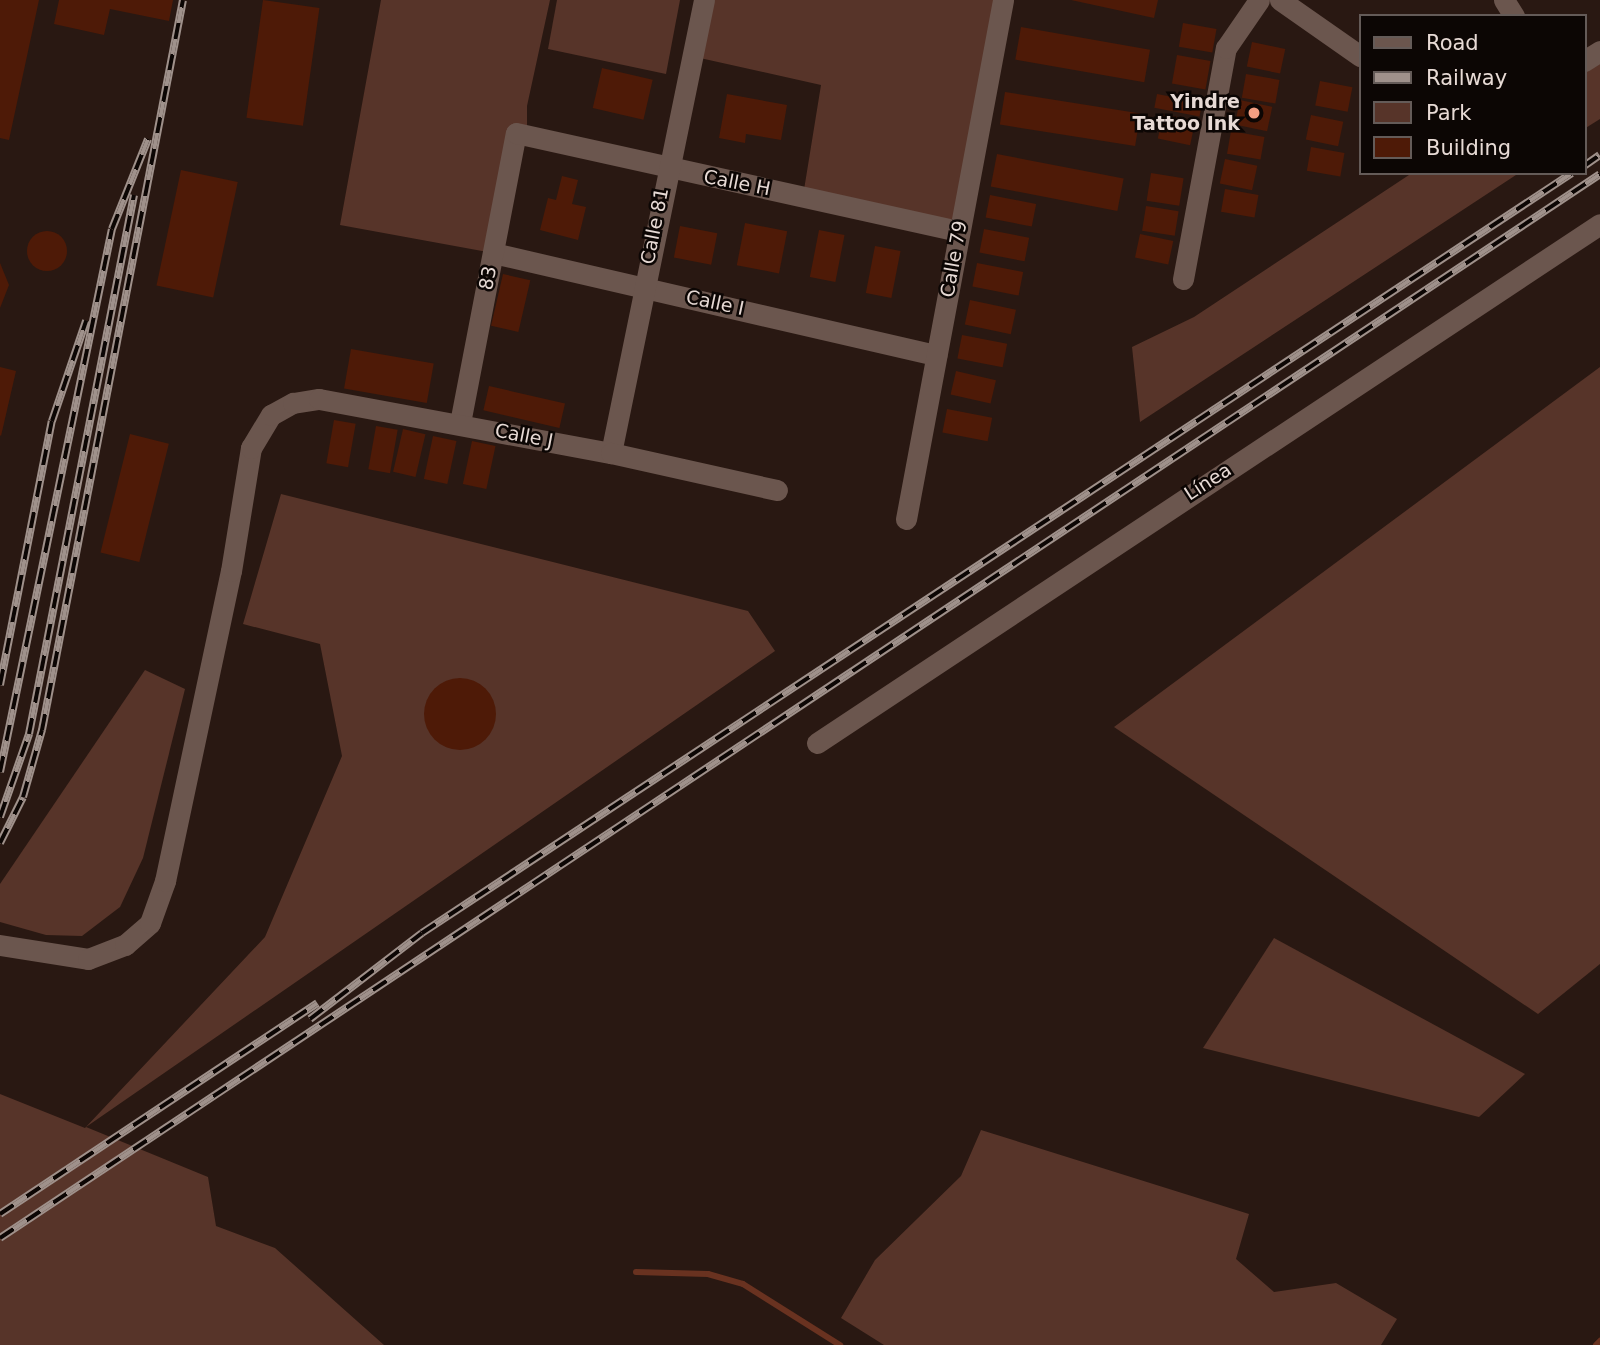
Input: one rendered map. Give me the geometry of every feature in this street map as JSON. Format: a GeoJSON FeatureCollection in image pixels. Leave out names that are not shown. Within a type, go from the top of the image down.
{"type":"FeatureCollection","features":[{"type":"Feature","properties":{"kind":"street","name":"Calle 81"},"geometry":{"type":"LineString","coordinates":[[611,453],[666,169],[704,0]]}},
{"type":"Feature","properties":{"kind":"street","name":"Calle 79"},"geometry":{"type":"LineString","coordinates":[[906,519],[1003,0]]}},
{"type":"Feature","properties":{"kind":"street"},"geometry":{"type":"LineString","coordinates":[[1183,279],[1226,48],[1259,0]]}},
{"type":"Feature","properties":{"kind":"street"},"geometry":{"type":"LineString","coordinates":[[1280,0],[1358,55]]}},
{"type":"Feature","properties":{"kind":"street","name":"Calle H"},"geometry":{"type":"LineString","coordinates":[[516,133],[666,169],[959,231]]}},
{"type":"Feature","properties":{"kind":"street","name":"83"},"geometry":{"type":"LineString","coordinates":[[460,424],[516,133]]}},
{"type":"Feature","properties":{"kind":"street","name":"Línea"},"geometry":{"type":"LineString","coordinates":[[817,743],[1600,224]]}},
{"type":"Feature","properties":{"kind":"street","name":"Calle I"},"geometry":{"type":"LineString","coordinates":[[493,253],[936,355]]}},
{"type":"Feature","properties":{"kind":"street","name":"Calle J"},"geometry":{"type":"LineString","coordinates":[[0,945],[88,959],[125,945],[150,923],[165,881],[231,571],[251,448],[271,415],[293,403],[319,400],[611,453],[777,490]]}},
{"type":"Feature","properties":{"kind":"green space"},"geometry":{"type":"Polygon","coordinates":[[[381,0],[550,0],[527,106],[527,137],[493,253],[340,225],[381,0]]]}},
{"type":"Feature","properties":{"kind":"green space"},"geometry":{"type":"Polygon","coordinates":[[[557,0],[680,0],[666,74],[548,49],[557,0]]]}},
{"type":"Feature","properties":{"kind":"green space"},"geometry":{"type":"Polygon","coordinates":[[[704,0],[1003,0],[959,231],[803,196],[821,85],[691,56],[704,0]]]}},
{"type":"Feature","properties":{"kind":"green space"},"geometry":{"type":"Polygon","coordinates":[[[1600,63],[1600,119],[1586,128],[1586,72],[1600,63]]]}},
{"type":"Feature","properties":{"kind":"green space"},"geometry":{"type":"Polygon","coordinates":[[[1409,175],[1516,175],[1140,422],[1132,347],[1194,317],[1409,175]]]}},
{"type":"Feature","properties":{"kind":"green space"},"geometry":{"type":"Polygon","coordinates":[[[1600,367],[1600,964],[1538,1014],[1114,727],[1600,367]]]}},
{"type":"Feature","properties":{"kind":"green space"},"geometry":{"type":"Polygon","coordinates":[[[281,494],[748,611],[775,651],[86,1127],[208,1177],[216,1226],[275,1248],[384,1345],[0,1345],[0,1094],[85,1128],[265,937],[342,756],[320,644],[243,624],[281,494]]]}},
{"type":"Feature","properties":{"kind":"green space"},"geometry":{"type":"Polygon","coordinates":[[[145,670],[185,689],[143,858],[120,907],[82,936],[46,935],[0,922],[0,884],[145,670]]]}},
{"type":"Feature","properties":{"kind":"green space"},"geometry":{"type":"Polygon","coordinates":[[[1274,938],[1525,1074],[1479,1117],[1203,1048],[1274,938]]]}},
{"type":"Feature","properties":{"kind":"green space"},"geometry":{"type":"Polygon","coordinates":[[[981,1130],[1249,1214],[1236,1259],[1274,1292],[1336,1283],[1397,1319],[1381,1345],[884,1345],[841,1318],[875,1260],[961,1176],[981,1130]]]}},
{"type":"Feature","properties":{"kind":"building"},"geometry":{"type":"Polygon","coordinates":[[[0,0],[39,0],[9,140],[0,138],[0,0]]]}},
{"type":"Feature","properties":{"kind":"building"},"geometry":{"type":"Polygon","coordinates":[[[59,0],[173,0],[169,21],[110,9],[104,35],[54,24],[59,0]]]}},
{"type":"Feature","properties":{"kind":"building"},"geometry":{"type":"Polygon","coordinates":[[[263,0],[319,8],[303,126],[246,118],[263,0]]]}},
{"type":"Feature","properties":{"kind":"building"},"geometry":{"type":"Polygon","coordinates":[[[1071,0],[1158,0],[1154,18],[1071,0]]]}},
{"type":"Feature","properties":{"kind":"building"},"geometry":{"type":"Polygon","coordinates":[[[1183,23],[1216,29],[1212,53],[1179,47],[1183,23]]]}},
{"type":"Feature","properties":{"kind":"building"},"geometry":{"type":"Polygon","coordinates":[[[1021,27],[1150,50],[1144,82],[1015,59],[1021,27]]]}},
{"type":"Feature","properties":{"kind":"building"},"geometry":{"type":"Polygon","coordinates":[[[1252,42],[1285,49],[1280,74],[1247,66],[1252,42]]]}},
{"type":"Feature","properties":{"kind":"building"},"geometry":{"type":"Polygon","coordinates":[[[1177,55],[1210,61],[1205,89],[1172,84],[1177,55]]]}},
{"type":"Feature","properties":{"kind":"building"},"geometry":{"type":"Polygon","coordinates":[[[602,68],[653,80],[643,120],[593,108],[602,68]]]}},
{"type":"Feature","properties":{"kind":"building"},"geometry":{"type":"Polygon","coordinates":[[[1246,74],[1279,80],[1275,104],[1242,98],[1246,74]]]}},
{"type":"Feature","properties":{"kind":"building"},"geometry":{"type":"Polygon","coordinates":[[[1320,81],[1352,87],[1348,112],[1315,106],[1320,81]]]}},
{"type":"Feature","properties":{"kind":"building"},"geometry":{"type":"Polygon","coordinates":[[[1005,92],[1140,113],[1135,146],[1000,125],[1005,92]]]}},
{"type":"Feature","properties":{"kind":"building"},"geometry":{"type":"Polygon","coordinates":[[[727,94],[787,105],[781,140],[746,134],[745,143],[719,138],[727,94]]]}},
{"type":"Feature","properties":{"kind":"building"},"geometry":{"type":"Polygon","coordinates":[[[1157,94],[1202,103],[1199,117],[1154,108],[1157,94]]]}},
{"type":"Feature","properties":{"kind":"building"},"geometry":{"type":"Polygon","coordinates":[[[1240,100],[1272,107],[1267,131],[1235,124],[1240,100]]]}},
{"type":"Feature","properties":{"kind":"building"},"geometry":{"type":"Polygon","coordinates":[[[1163,114],[1195,121],[1190,145],[1158,138],[1163,114]]]}},
{"type":"Feature","properties":{"kind":"building"},"geometry":{"type":"Polygon","coordinates":[[[1311,115],[1343,122],[1338,146],[1306,139],[1311,115]]]}},
{"type":"Feature","properties":{"kind":"building"},"geometry":{"type":"Polygon","coordinates":[[[1231,131],[1264,137],[1260,160],[1227,154],[1231,131]]]}},
{"type":"Feature","properties":{"kind":"building"},"geometry":{"type":"Polygon","coordinates":[[[1311,147],[1344,153],[1340,177],[1307,171],[1311,147]]]}},
{"type":"Feature","properties":{"kind":"building"},"geometry":{"type":"Polygon","coordinates":[[[997,154],[1124,179],[1117,211],[991,186],[997,154]]]}},
{"type":"Feature","properties":{"kind":"building"},"geometry":{"type":"Polygon","coordinates":[[[1225,159],[1257,166],[1252,190],[1220,183],[1225,159]]]}},
{"type":"Feature","properties":{"kind":"building"},"geometry":{"type":"Polygon","coordinates":[[[181,170],[238,182],[213,297],[156,285],[181,170]]]}},
{"type":"Feature","properties":{"kind":"building"},"geometry":{"type":"Polygon","coordinates":[[[1151,173],[1184,178],[1179,206],[1147,201],[1151,173]]]}},
{"type":"Feature","properties":{"kind":"building"},"geometry":{"type":"Polygon","coordinates":[[[562,176],[578,180],[572,204],[586,207],[578,240],[540,230],[548,198],[556,200],[562,176]]]}},
{"type":"Feature","properties":{"kind":"building"},"geometry":{"type":"Polygon","coordinates":[[[1225,189],[1258,195],[1254,218],[1221,212],[1225,189]]]}},
{"type":"Feature","properties":{"kind":"building"},"geometry":{"type":"Polygon","coordinates":[[[990,195],[1036,204],[1032,227],[986,218],[990,195]]]}},
{"type":"Feature","properties":{"kind":"building"},"geometry":{"type":"Polygon","coordinates":[[[1146,206],[1179,211],[1175,236],[1142,231],[1146,206]]]}},
{"type":"Feature","properties":{"kind":"building"},"geometry":{"type":"Polygon","coordinates":[[[745,223],[787,231],[779,273],[737,265],[745,223]]]}},
{"type":"Feature","properties":{"kind":"building"},"geometry":{"type":"Polygon","coordinates":[[[680,226],[717,233],[711,265],[674,257],[680,226]]]}},
{"type":"Feature","properties":{"kind":"building"},"geometry":{"type":"Polygon","coordinates":[[[984,229],[1029,238],[1025,261],[979,253],[984,229]]]}},
{"type":"Feature","properties":{"kind":"building"},"geometry":{"type":"Polygon","coordinates":[[[819,230],[845,235],[835,282],[810,277],[819,230]]]}},
{"type":"Feature","properties":{"kind":"building"},"geometry":{"type":"Polygon","coordinates":[[[47,231],[61,237],[67,251],[61,265],[47,271],[33,265],[27,251],[33,237],[47,231]]]}},
{"type":"Feature","properties":{"kind":"building"},"geometry":{"type":"Polygon","coordinates":[[[1140,234],[1173,241],[1168,265],[1135,257],[1140,234]]]}},
{"type":"Feature","properties":{"kind":"building"},"geometry":{"type":"Polygon","coordinates":[[[875,246],[901,251],[891,298],[866,293],[875,246]]]}},
{"type":"Feature","properties":{"kind":"building"},"geometry":{"type":"Polygon","coordinates":[[[0,263],[9,285],[0,308],[0,263]]]}},
{"type":"Feature","properties":{"kind":"building"},"geometry":{"type":"Polygon","coordinates":[[[977,263],[1023,272],[1019,296],[972,287],[977,263]]]}},
{"type":"Feature","properties":{"kind":"building"},"geometry":{"type":"Polygon","coordinates":[[[503,274],[530,280],[518,332],[491,326],[503,274]]]}},
{"type":"Feature","properties":{"kind":"building"},"geometry":{"type":"Polygon","coordinates":[[[970,300],[1016,310],[1011,334],[965,324],[970,300]]]}},
{"type":"Feature","properties":{"kind":"building"},"geometry":{"type":"Polygon","coordinates":[[[962,335],[1007,344],[1003,367],[957,359],[962,335]]]}},
{"type":"Feature","properties":{"kind":"building"},"geometry":{"type":"Polygon","coordinates":[[[351,349],[434,364],[427,403],[344,388],[351,349]]]}},
{"type":"Feature","properties":{"kind":"building"},"geometry":{"type":"Polygon","coordinates":[[[0,367],[16,371],[1,436],[0,435],[0,367]]]}},
{"type":"Feature","properties":{"kind":"building"},"geometry":{"type":"Polygon","coordinates":[[[956,371],[996,380],[991,404],[951,394],[956,371]]]}},
{"type":"Feature","properties":{"kind":"building"},"geometry":{"type":"Polygon","coordinates":[[[489,386],[565,404],[559,428],[483,410],[489,386]]]}},
{"type":"Feature","properties":{"kind":"building"},"geometry":{"type":"Polygon","coordinates":[[[947,409],[992,418],[988,441],[942,433],[947,409]]]}},
{"type":"Feature","properties":{"kind":"building"},"geometry":{"type":"Polygon","coordinates":[[[334,420],[356,424],[348,467],[326,463],[334,420]]]}},
{"type":"Feature","properties":{"kind":"building"},"geometry":{"type":"Polygon","coordinates":[[[376,426],[398,430],[390,473],[368,469],[376,426]]]}},
{"type":"Feature","properties":{"kind":"building"},"geometry":{"type":"Polygon","coordinates":[[[403,429],[425,434],[416,477],[393,472],[403,429]]]}},
{"type":"Feature","properties":{"kind":"building"},"geometry":{"type":"Polygon","coordinates":[[[130,434],[169,444],[139,562],[100,552],[130,434]]]}},
{"type":"Feature","properties":{"kind":"building"},"geometry":{"type":"Polygon","coordinates":[[[433,436],[456,441],[447,484],[424,479],[433,436]]]}},
{"type":"Feature","properties":{"kind":"building"},"geometry":{"type":"Polygon","coordinates":[[[472,441],[495,446],[486,489],[463,484],[472,441]]]}},
{"type":"Feature","properties":{"kind":"building"},"geometry":{"type":"Polygon","coordinates":[[[460,678],[480,684],[490,694],[496,714],[490,734],[480,744],[460,750],[440,744],[430,734],[424,714],[430,694],[440,684],[460,678]]]}},
{"type":"Feature","properties":{"kind":"waterway"},"geometry":{"type":"LineString","coordinates":[[636,1272],[708,1274],[743,1284],[840,1345]]}},
{"type":"Feature","properties":{"kind":"waterway"},"geometry":{"type":"LineString","coordinates":[[1596,1345],[1600,1341]]}},
{"type":"Feature","properties":{"kind":"railway"},"geometry":{"type":"LineString","coordinates":[[0,843],[23,797],[42,730],[183,0]]}},
{"type":"Feature","properties":{"kind":"railway"},"geometry":{"type":"LineString","coordinates":[[0,772],[112,229],[148,139]]}},
{"type":"Feature","properties":{"kind":"railway"},"geometry":{"type":"LineString","coordinates":[[1586,165],[1600,155]]}},
{"type":"Feature","properties":{"kind":"railway"},"geometry":{"type":"LineString","coordinates":[[0,1238],[1600,174]]}},
{"type":"Feature","properties":{"kind":"railway"},"geometry":{"type":"LineString","coordinates":[[310,1019],[422,933],[1569,175]]}},
{"type":"Feature","properties":{"kind":"railway"},"geometry":{"type":"LineString","coordinates":[[0,817],[29,734],[134,195]]}},
{"type":"Feature","properties":{"kind":"railway"},"geometry":{"type":"LineString","coordinates":[[0,685],[52,421],[86,321]]}},
{"type":"Feature","properties":{"kind":"railway"},"geometry":{"type":"LineString","coordinates":[[0,1214],[317,1003]]}},
{"type":"Feature","properties":{"kind":"place","name":"Yindre Tattoo Ink"},"geometry":{"type":"Point","coordinates":[1254,113]}}]}
